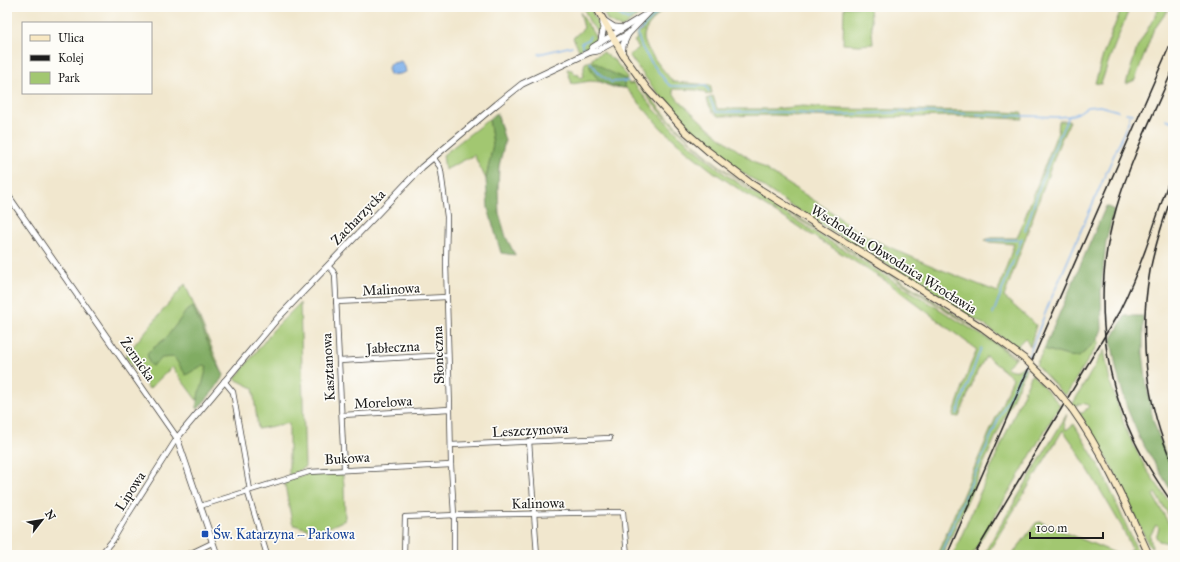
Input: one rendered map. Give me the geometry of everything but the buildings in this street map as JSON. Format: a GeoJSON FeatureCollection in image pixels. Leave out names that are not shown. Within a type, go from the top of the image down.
{"type":"FeatureCollection","features":[{"type":"Feature","properties":{"kind":"main road","name":"Wschodnia Obwodnica Wrocławia"},"geometry":{"type":"LineString","coordinates":[[596,7],[622,53],[648,90],[668,113],[698,143],[727,167],[787,206],[983,328],[1026,360],[1053,386],[1086,429],[1102,457],[1149,555]]}},
{"type":"Feature","properties":{"kind":"street","name":"Zacharzycka"},"geometry":{"type":"LineString","coordinates":[[177,438],[277,319],[433,157],[522,84],[590,52],[597,51],[623,28],[645,15],[654,7]]}},
{"type":"Feature","properties":{"kind":"street","name":"Zacharzycka"},"geometry":{"type":"LineString","coordinates":[[590,52],[593,47],[601,41],[629,33],[645,15]]}},
{"type":"Feature","properties":{"kind":"street"},"geometry":{"type":"LineString","coordinates":[[603,20],[614,28],[623,28]]}},
{"type":"Feature","properties":{"kind":"street"},"geometry":{"type":"LineString","coordinates":[[601,41],[603,20]]}},
{"type":"Feature","properties":{"kind":"street"},"geometry":{"type":"LineString","coordinates":[[622,53],[623,45],[629,33]]}},
{"type":"Feature","properties":{"kind":"street","name":"Słoneczna"},"geometry":{"type":"LineString","coordinates":[[433,157],[440,167],[443,177],[447,217],[448,355],[454,555]]}},
{"type":"Feature","properties":{"kind":"street","name":"Żernicka"},"geometry":{"type":"LineString","coordinates":[[7,194],[177,438],[217,555]]}},
{"type":"Feature","properties":{"kind":"street","name":"Kasztanowa"},"geometry":{"type":"LineString","coordinates":[[328,266],[333,270],[335,275],[344,469]]}},
{"type":"Feature","properties":{"kind":"street","name":"Malinowa"},"geometry":{"type":"LineString","coordinates":[[336,302],[447,298]]}},
{"type":"Feature","properties":{"kind":"street","name":"Jabłeczna"},"geometry":{"type":"LineString","coordinates":[[339,361],[448,355]]}},
{"type":"Feature","properties":{"kind":"street"},"geometry":{"type":"LineString","coordinates":[[224,381],[233,392],[248,490],[267,555]]}},
{"type":"Feature","properties":{"kind":"street","name":"Morelowa"},"geometry":{"type":"LineString","coordinates":[[342,415],[450,409]]}},
{"type":"Feature","properties":{"kind":"street","name":"Lipowa"},"geometry":{"type":"LineString","coordinates":[[100,555],[113,540],[177,438]]}},
{"type":"Feature","properties":{"kind":"street","name":"Leszczynowa"},"geometry":{"type":"LineString","coordinates":[[451,445],[610,438]]}},
{"type":"Feature","properties":{"kind":"street"},"geometry":{"type":"LineString","coordinates":[[529,442],[537,555]]}},
{"type":"Feature","properties":{"kind":"street","name":"Bukowa"},"geometry":{"type":"LineString","coordinates":[[200,506],[309,472],[344,469],[451,465]]}},
{"type":"Feature","properties":{"kind":"street","name":"Kalinowa"},"geometry":{"type":"LineString","coordinates":[[404,555],[405,517],[623,512],[627,555]]}},
{"type":"Feature","properties":{"kind":"street"},"geometry":{"type":"LineString","coordinates":[[187,555],[212,543]]}},
{"type":"Feature","properties":{"kind":"green space"},"geometry":{"type":"Polygon","coordinates":[[[583,7],[590,7],[598,25],[600,35],[590,23],[583,7]]]}},
{"type":"Feature","properties":{"kind":"green space"},"geometry":{"type":"Polygon","coordinates":[[[601,7],[616,7],[629,15],[642,7],[650,7],[623,27],[619,27],[607,20],[601,7]]]}},
{"type":"Feature","properties":{"kind":"green space"},"geometry":{"type":"Polygon","coordinates":[[[659,7],[667,7],[658,14],[645,31],[644,37],[647,47],[673,82],[710,85],[712,93],[706,95],[704,92],[697,90],[673,89],[673,92],[678,100],[719,137],[859,232],[910,256],[998,292],[1014,244],[989,242],[985,240],[991,238],[1017,238],[1058,131],[1059,121],[1070,121],[1060,142],[1004,297],[1036,325],[1030,347],[1025,338],[1018,345],[1020,348],[1019,350],[986,326],[790,205],[739,170],[705,142],[673,110],[651,85],[629,55],[639,48],[634,41],[637,39],[636,35],[638,31],[643,31],[640,27],[659,7]]]}},
{"type":"Feature","properties":{"kind":"green space"},"geometry":{"type":"Polygon","coordinates":[[[844,7],[870,7],[873,44],[843,44],[844,7]]]}},
{"type":"Feature","properties":{"kind":"green space"},"geometry":{"type":"Polygon","coordinates":[[[1122,7],[1130,7],[1101,84],[1095,83],[1104,52],[1122,7]]]}},
{"type":"Feature","properties":{"kind":"green space"},"geometry":{"type":"Polygon","coordinates":[[[1160,7],[1170,7],[1153,31],[1135,80],[1126,84],[1137,48],[1160,7]]]}},
{"type":"Feature","properties":{"kind":"green space"},"geometry":{"type":"Polygon","coordinates":[[[580,12],[598,41],[587,48],[586,46],[581,48],[580,52],[573,38],[584,28],[580,12]]]}},
{"type":"Feature","properties":{"kind":"green space"},"geometry":{"type":"Polygon","coordinates":[[[603,52],[615,61],[628,77],[626,78],[629,84],[633,83],[654,109],[679,135],[726,175],[997,345],[1015,359],[1006,367],[1015,370],[1023,366],[1026,369],[943,555],[937,555],[1013,378],[986,356],[977,372],[959,417],[953,416],[977,350],[886,281],[752,198],[715,173],[661,128],[626,88],[613,87],[601,82],[590,81],[572,84],[567,69],[572,70],[576,75],[578,74],[580,78],[584,76],[583,72],[585,63],[593,60],[592,58],[603,52]]]}},
{"type":"Feature","properties":{"kind":"green space"},"geometry":{"type":"Polygon","coordinates":[[[622,60],[640,85],[670,120],[704,153],[741,182],[721,168],[704,154],[654,105],[622,64],[622,60]]]}},
{"type":"Feature","properties":{"kind":"green space"},"geometry":{"type":"Polygon","coordinates":[[[595,62],[606,70],[625,79],[624,85],[626,88],[608,85],[599,81],[589,65],[595,62]]]}},
{"type":"Feature","properties":{"kind":"green space"},"geometry":{"type":"Polygon","coordinates":[[[713,96],[717,109],[774,109],[803,106],[838,109],[981,111],[1022,113],[1023,119],[951,116],[872,118],[773,115],[719,116],[711,109],[707,99],[713,96]]]}},
{"type":"Feature","properties":{"kind":"green space"},"geometry":{"type":"Polygon","coordinates":[[[497,113],[505,141],[499,166],[499,213],[506,237],[515,255],[501,253],[488,208],[486,179],[493,144],[489,119],[497,113]]]}},
{"type":"Feature","properties":{"kind":"green space"},"geometry":{"type":"Polygon","coordinates":[[[489,119],[493,144],[486,179],[474,155],[445,170],[443,155],[489,119]]]}},
{"type":"Feature","properties":{"kind":"green space"},"geometry":{"type":"Polygon","coordinates":[[[744,183],[966,321],[1017,358],[973,327],[744,183]]]}},
{"type":"Feature","properties":{"kind":"green space"},"geometry":{"type":"Polygon","coordinates":[[[1106,206],[1114,210],[1106,242],[1101,289],[1102,329],[1098,339],[1079,357],[1068,356],[1044,349],[1106,206]]]}},
{"type":"Feature","properties":{"kind":"green space"},"geometry":{"type":"Polygon","coordinates":[[[185,284],[222,372],[198,402],[172,367],[149,389],[125,356],[185,284]]]}},
{"type":"Feature","properties":{"kind":"green space"},"geometry":{"type":"Polygon","coordinates":[[[300,303],[305,467],[289,476],[289,423],[258,429],[253,388],[235,379],[273,330],[300,303]]]}},
{"type":"Feature","properties":{"kind":"green space"},"geometry":{"type":"Polygon","coordinates":[[[193,307],[215,360],[224,375],[215,389],[198,409],[196,408],[199,392],[207,366],[203,365],[186,375],[174,357],[162,358],[152,366],[149,363],[147,353],[166,338],[187,310],[193,307]]]}},
{"type":"Feature","properties":{"kind":"green space"},"geometry":{"type":"Polygon","coordinates":[[[1125,316],[1143,316],[1143,353],[1147,388],[1153,420],[1173,471],[1173,494],[1140,439],[1127,408],[1117,372],[1111,340],[1125,316]]]}},
{"type":"Feature","properties":{"kind":"green space"},"geometry":{"type":"Polygon","coordinates":[[[1098,339],[1099,343],[1065,396],[1036,365],[1044,349],[1068,356],[1079,357],[1098,339]]]}},
{"type":"Feature","properties":{"kind":"green space"},"geometry":{"type":"Polygon","coordinates":[[[1104,350],[1110,382],[1126,430],[1146,469],[1173,507],[1173,522],[1155,493],[1153,495],[1173,531],[1173,539],[1168,543],[1159,541],[1156,537],[1159,528],[1156,525],[1150,536],[1152,548],[1148,544],[1108,461],[1079,413],[1083,413],[1089,406],[1080,404],[1074,407],[1072,405],[1104,350]]]}},
{"type":"Feature","properties":{"kind":"green space"},"geometry":{"type":"Polygon","coordinates":[[[1032,374],[1060,405],[972,555],[953,555],[1032,374]]]}},
{"type":"Feature","properties":{"kind":"green space"},"geometry":{"type":"Polygon","coordinates":[[[1067,414],[1064,423],[1066,430],[1074,424],[1102,471],[1137,550],[1137,555],[1126,554],[1132,549],[1122,527],[1073,444],[1063,430],[989,551],[995,555],[983,555],[1067,414]]]}},
{"type":"Feature","properties":{"kind":"green space"},"geometry":{"type":"Polygon","coordinates":[[[342,471],[344,484],[345,520],[318,532],[294,525],[292,522],[284,480],[312,473],[342,471]]]}},
{"type":"Feature","properties":{"kind":"green space"},"geometry":{"type":"Polygon","coordinates":[[[1040,522],[1120,555],[1012,555],[1036,523],[1040,522]]]}},
{"type":"Feature","properties":{"kind":"water"},"geometry":{"type":"Polygon","coordinates":[[[401,61],[406,72],[390,75],[388,68],[390,64],[401,61]]]}},
{"type":"Feature","properties":{"kind":"waterway"},"geometry":{"type":"LineString","coordinates":[[607,7],[628,20],[646,7]]}},
{"type":"Feature","properties":{"kind":"waterway"},"geometry":{"type":"LineString","coordinates":[[661,9],[638,33],[641,46],[654,66],[671,86],[706,86],[709,91]]}},
{"type":"Feature","properties":{"kind":"waterway"},"geometry":{"type":"LineString","coordinates":[[583,48],[581,43],[588,40],[590,36]]}},
{"type":"Feature","properties":{"kind":"waterway"},"geometry":{"type":"LineString","coordinates":[[539,54],[572,46]]}},
{"type":"Feature","properties":{"kind":"waterway"},"geometry":{"type":"LineString","coordinates":[[590,62],[601,75],[611,82],[628,81]]}},
{"type":"Feature","properties":{"kind":"waterway"},"geometry":{"type":"LineString","coordinates":[[710,99],[716,112],[782,112],[826,115],[910,112],[1058,117],[1078,113],[1087,107],[1100,106],[1118,111]]}},
{"type":"Feature","properties":{"kind":"waterway"},"geometry":{"type":"LineString","coordinates":[[1126,113],[1133,114]]}},
{"type":"Feature","properties":{"kind":"waterway"},"geometry":{"type":"LineString","coordinates":[[1025,231],[1050,158],[1069,116]]}},
{"type":"Feature","properties":{"kind":"waterway"},"geometry":{"type":"LineString","coordinates":[[1027,360],[1048,306],[1129,120],[1129,116]]}},
{"type":"Feature","properties":{"kind":"waterway"},"geometry":{"type":"LineString","coordinates":[[1166,119],[1173,122]]}},
{"type":"Feature","properties":{"kind":"waterway"},"geometry":{"type":"LineString","coordinates":[[993,314],[1022,238]]}},
{"type":"Feature","properties":{"kind":"waterway"},"geometry":{"type":"LineString","coordinates":[[988,240],[1021,240]]}},
{"type":"Feature","properties":{"kind":"waterway"},"geometry":{"type":"LineString","coordinates":[[957,414],[981,348]]}},
{"type":"Feature","properties":{"kind":"waterway"},"geometry":{"type":"LineString","coordinates":[[940,555],[998,420],[1026,363]]}},
{"type":"Feature","properties":{"kind":"railway"},"geometry":{"type":"LineString","coordinates":[[947,555],[1173,38]]}},
{"type":"Feature","properties":{"kind":"railway"},"geometry":{"type":"LineString","coordinates":[[1173,69],[1135,156],[1116,209],[1109,238],[1103,297],[1104,326],[1108,356],[1114,385],[1123,413],[1143,457],[1173,504]]}},
{"type":"Feature","properties":{"kind":"railway"},"geometry":{"type":"LineString","coordinates":[[974,555],[1119,312],[1142,259],[1173,168]]}},
{"type":"Feature","properties":{"kind":"railway"},"geometry":{"type":"LineString","coordinates":[[1173,192],[1152,261],[1146,296],[1145,321],[1145,346],[1151,395],[1156,419],[1173,465]]}},
{"type":"Feature","properties":{"kind":"place","name":"Św. Katarzyna – Parkowa"},"geometry":{"type":"Point","coordinates":[205,534]}}]}
